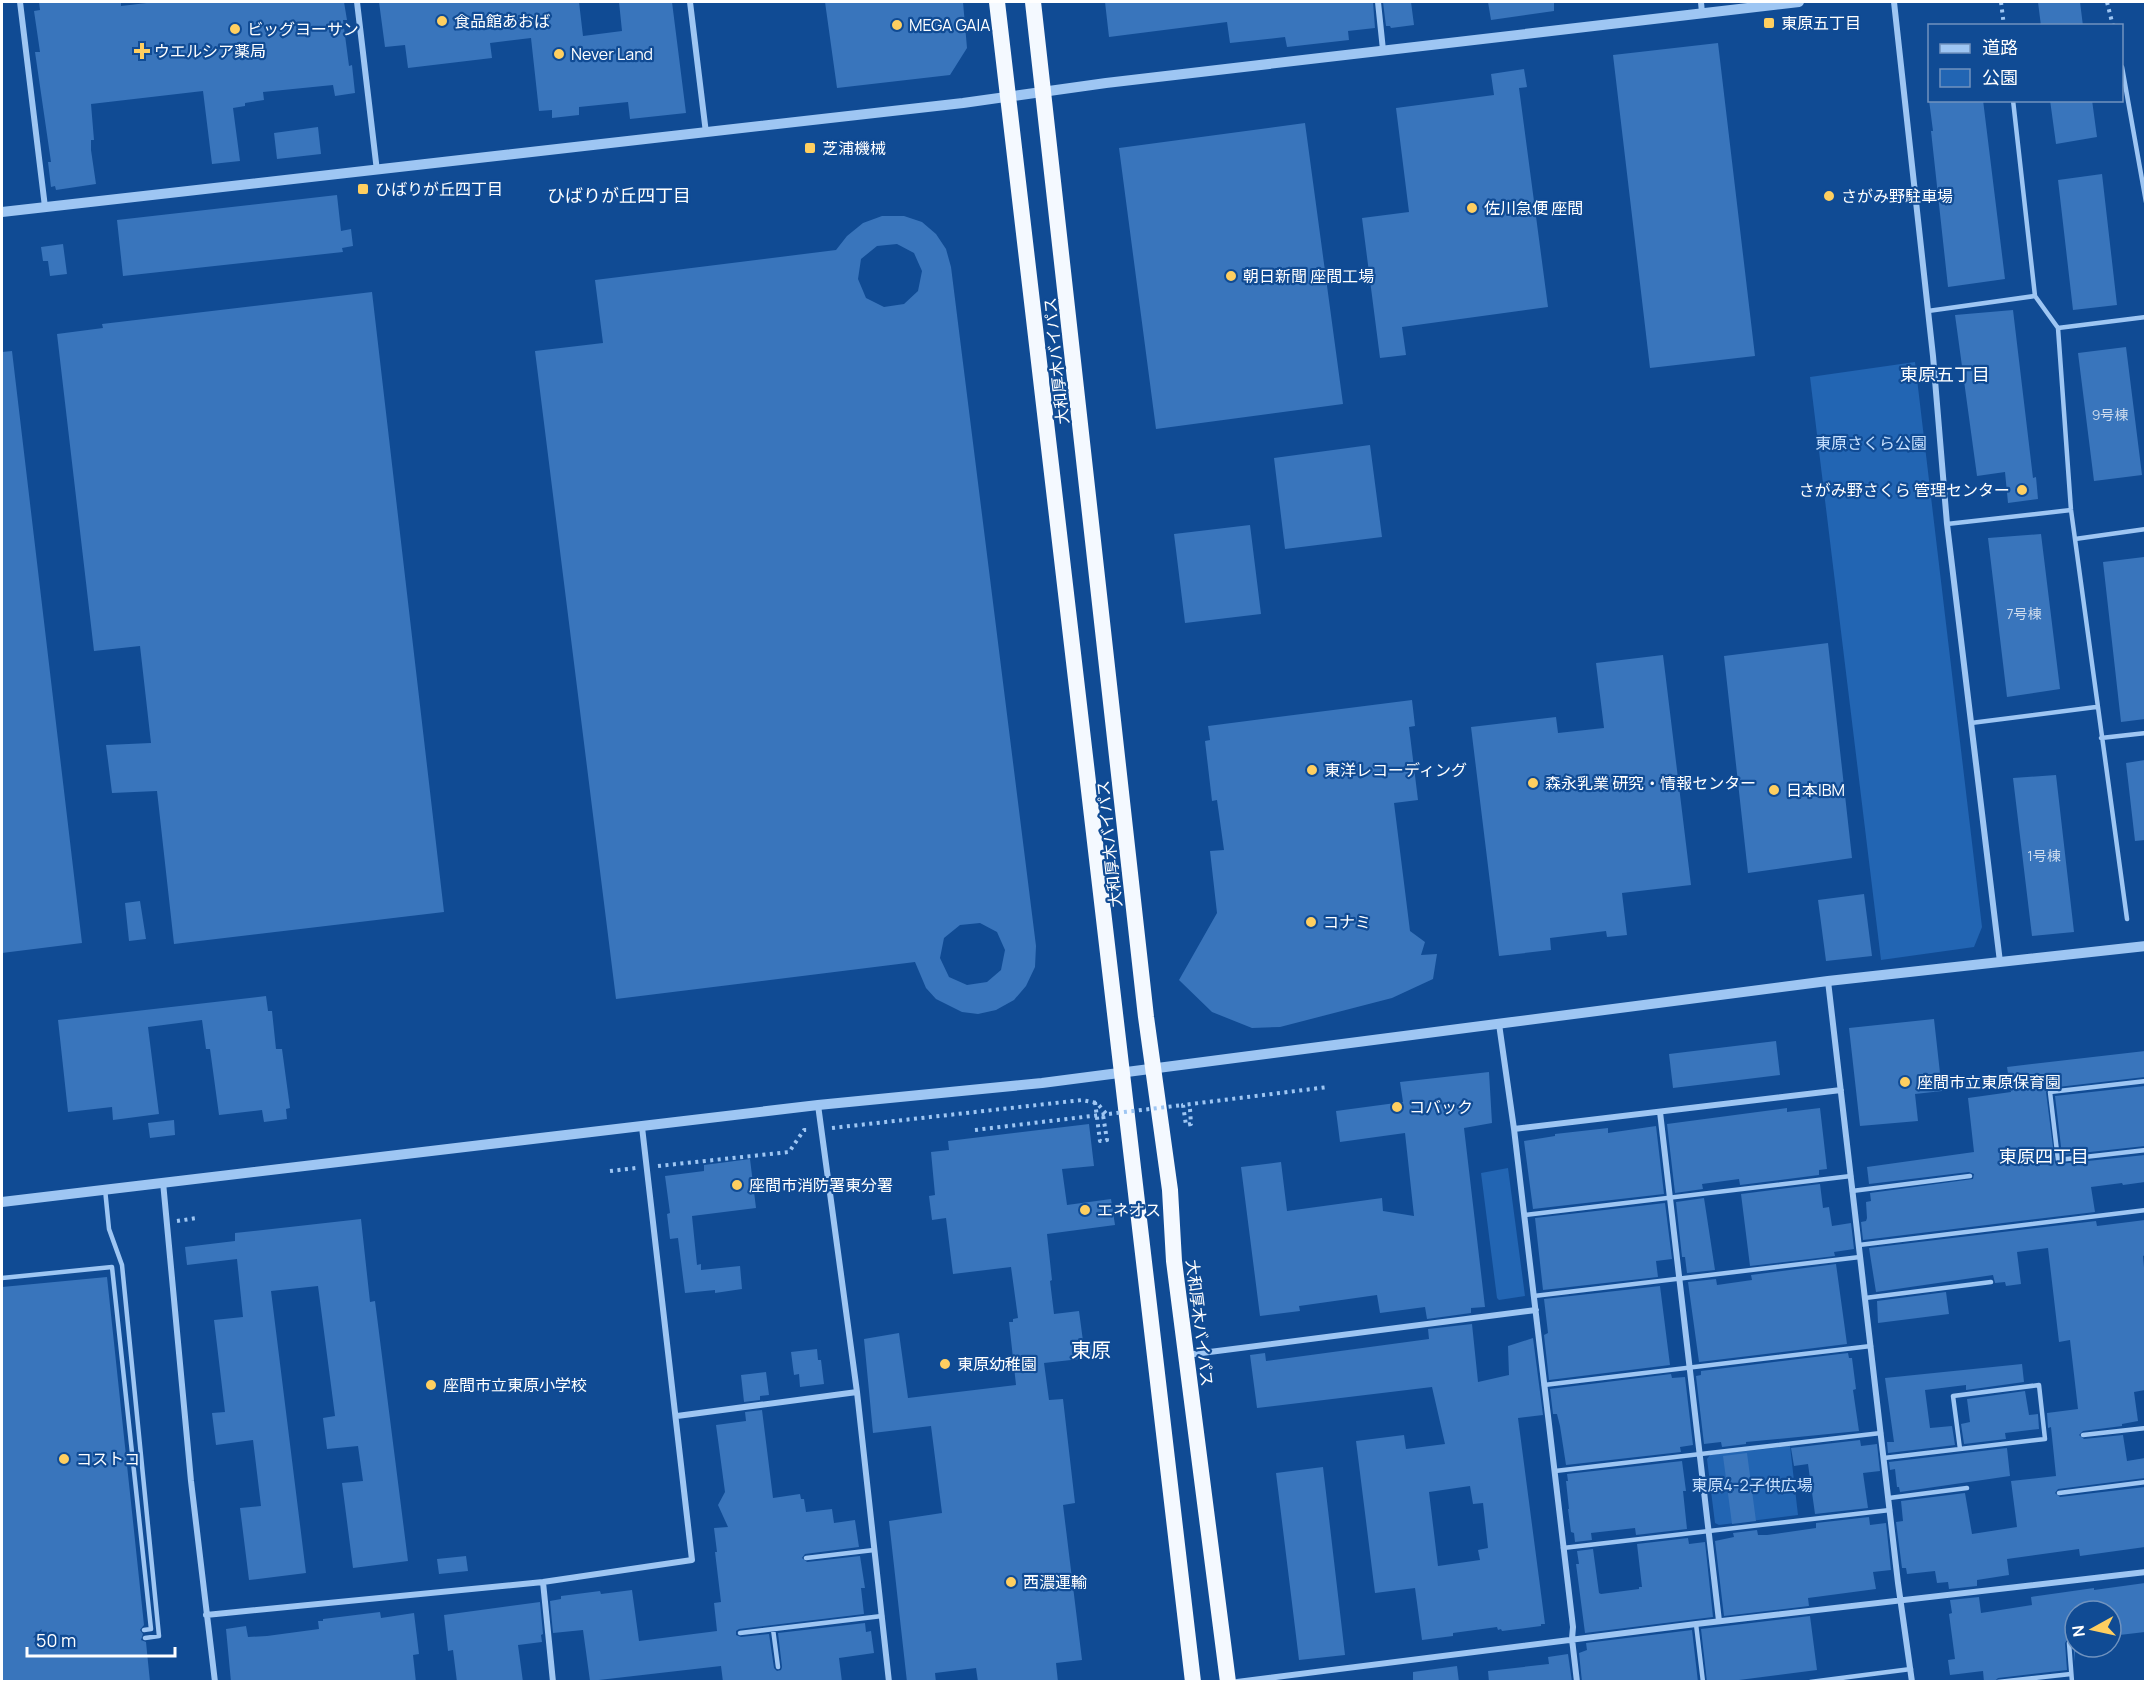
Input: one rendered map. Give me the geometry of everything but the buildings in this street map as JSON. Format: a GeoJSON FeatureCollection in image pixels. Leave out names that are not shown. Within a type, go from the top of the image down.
{"type":"FeatureCollection","features":[{"type":"Feature","properties":{"kind":"highway","name":"大和厚木バイパス"},"geometry":{"type":"LineString","coordinates":[[998,2],[1193,1682]]}},
{"type":"Feature","properties":{"kind":"highway","name":"大和厚木バイパス"},"geometry":{"type":"LineString","coordinates":[[1033,2],[1153,1069],[1170,1190],[1174,1261],[1228,1682]]}},
{"type":"Feature","properties":{"kind":"street"},"geometry":{"type":"LineString","coordinates":[[20,2],[45,207]]}},
{"type":"Feature","properties":{"kind":"street"},"geometry":{"type":"LineString","coordinates":[[357,2],[377,171]]}},
{"type":"Feature","properties":{"kind":"street"},"geometry":{"type":"LineString","coordinates":[[690,2],[706,133]]}},
{"type":"Feature","properties":{"kind":"street"},"geometry":{"type":"LineString","coordinates":[[1378,2],[1383,50]]}},
{"type":"Feature","properties":{"kind":"street"},"geometry":{"type":"LineString","coordinates":[[2,212],[377,171],[1009,97],[1702,7],[1799,2]]}},
{"type":"Feature","properties":{"kind":"street"},"geometry":{"type":"LineString","coordinates":[[1894,2],[1928,311],[1947,524],[2000,962]]}},
{"type":"Feature","properties":{"kind":"street"},"geometry":{"type":"LineString","coordinates":[[2,1202],[818,1105],[1042,1083],[1828,981],[2145,946]]}},
{"type":"Feature","properties":{"kind":"street"},"geometry":{"type":"LineString","coordinates":[[1828,981],[1888,1498],[1912,1682]]}},
{"type":"Feature","properties":{"kind":"street"},"geometry":{"type":"LineString","coordinates":[[1499,1024],[1525,1215],[1573,1627],[1572,1640],[1577,1682]]}},
{"type":"Feature","properties":{"kind":"street"},"geometry":{"type":"LineString","coordinates":[[1514,1129],[1841,1090]]}},
{"type":"Feature","properties":{"kind":"street"},"geometry":{"type":"LineString","coordinates":[[818,1105],[857,1392],[889,1682]]}},
{"type":"Feature","properties":{"kind":"street"},"geometry":{"type":"LineString","coordinates":[[1660,1112],[1719,1622]]}},
{"type":"Feature","properties":{"kind":"street"},"geometry":{"type":"LineString","coordinates":[[206,1615],[543,1582],[692,1560],[642,1126]]}},
{"type":"Feature","properties":{"kind":"street"},"geometry":{"type":"LineString","coordinates":[[163,1182],[191,1481],[215,1682]]}},
{"type":"Feature","properties":{"kind":"street"},"geometry":{"type":"LineString","coordinates":[[1186,1355],[1536,1310]]}},
{"type":"Feature","properties":{"kind":"street"},"geometry":{"type":"LineString","coordinates":[[677,1416],[857,1392]]}},
{"type":"Feature","properties":{"kind":"street"},"geometry":{"type":"LineString","coordinates":[[1237,1682],[1696,1624],[2145,1572]]}},
{"type":"Feature","properties":{"kind":"street"},"geometry":{"type":"LineString","coordinates":[[543,1582],[553,1682]]}},
{"type":"Feature","properties":{"kind":"lane"},"geometry":{"type":"LineString","coordinates":[[2123,79],[2145,202]]}},
{"type":"Feature","properties":{"kind":"lane"},"geometry":{"type":"LineString","coordinates":[[2013,102],[2035,296],[2058,328],[2071,510],[2096,707],[2127,920]]}},
{"type":"Feature","properties":{"kind":"lane"},"geometry":{"type":"LineString","coordinates":[[1928,311],[2035,296]]}},
{"type":"Feature","properties":{"kind":"lane"},"geometry":{"type":"LineString","coordinates":[[2058,328],[2145,317]]}},
{"type":"Feature","properties":{"kind":"lane"},"geometry":{"type":"LineString","coordinates":[[1947,524],[2071,510]]}},
{"type":"Feature","properties":{"kind":"lane"},"geometry":{"type":"LineString","coordinates":[[2075,539],[2145,529]]}},
{"type":"Feature","properties":{"kind":"lane"},"geometry":{"type":"LineString","coordinates":[[1971,723],[2096,707]]}},
{"type":"Feature","properties":{"kind":"lane"},"geometry":{"type":"LineString","coordinates":[[2101,738],[2145,733]]}},
{"type":"Feature","properties":{"kind":"lane"},"geometry":{"type":"LineString","coordinates":[[2145,1080],[2050,1092],[2058,1160],[2145,1150]]}},
{"type":"Feature","properties":{"kind":"lane"},"geometry":{"type":"LineString","coordinates":[[1525,1215],[1851,1176]]}},
{"type":"Feature","properties":{"kind":"lane"},"geometry":{"type":"LineString","coordinates":[[1852,1191],[1970,1176]]}},
{"type":"Feature","properties":{"kind":"lane"},"geometry":{"type":"LineString","coordinates":[[105,1189],[109,1229],[122,1265],[159,1636],[145,1638]]}},
{"type":"Feature","properties":{"kind":"lane"},"geometry":{"type":"LineString","coordinates":[[1859,1245],[2145,1210]]}},
{"type":"Feature","properties":{"kind":"lane"},"geometry":{"type":"LineString","coordinates":[[1534,1296],[1860,1257]]}},
{"type":"Feature","properties":{"kind":"lane"},"geometry":{"type":"LineString","coordinates":[[2,1278],[112,1267],[151,1629],[144,1630]]}},
{"type":"Feature","properties":{"kind":"lane"},"geometry":{"type":"LineString","coordinates":[[1865,1298],[1991,1282]]}},
{"type":"Feature","properties":{"kind":"lane"},"geometry":{"type":"LineString","coordinates":[[1544,1385],[1870,1346]]}},
{"type":"Feature","properties":{"kind":"lane"},"geometry":{"type":"LineString","coordinates":[[1884,1458],[2045,1439],[2038,1385],[1953,1396],[1960,1449]]}},
{"type":"Feature","properties":{"kind":"lane"},"geometry":{"type":"LineString","coordinates":[[2083,1435],[2145,1428]]}},
{"type":"Feature","properties":{"kind":"lane"},"geometry":{"type":"LineString","coordinates":[[1555,1471],[1881,1432]]}},
{"type":"Feature","properties":{"kind":"lane"},"geometry":{"type":"LineString","coordinates":[[2059,1493],[2145,1482]]}},
{"type":"Feature","properties":{"kind":"lane"},"geometry":{"type":"LineString","coordinates":[[1888,1498],[1967,1488]]}},
{"type":"Feature","properties":{"kind":"lane"},"geometry":{"type":"LineString","coordinates":[[1563,1548],[1890,1510]]}},
{"type":"Feature","properties":{"kind":"lane"},"geometry":{"type":"LineString","coordinates":[[807,1558],[874,1550]]}},
{"type":"Feature","properties":{"kind":"lane"},"geometry":{"type":"LineString","coordinates":[[740,1633],[882,1616]]}},
{"type":"Feature","properties":{"kind":"lane"},"geometry":{"type":"LineString","coordinates":[[1696,1624],[1703,1682]]}},
{"type":"Feature","properties":{"kind":"lane"},"geometry":{"type":"LineString","coordinates":[[773,1629],[778,1667]]}},
{"type":"Feature","properties":{"kind":"lane"},"geometry":{"type":"LineString","coordinates":[[2070,1659],[2072,1682]]}},
{"type":"Feature","properties":{"kind":"lane"},"geometry":{"type":"LineString","coordinates":[[1810,1682],[1911,1669]]}},
{"type":"Feature","properties":{"kind":"lane"},"geometry":{"type":"LineString","coordinates":[[1998,1682],[2071,1674]]}},
{"type":"Feature","properties":{"kind":"path"},"geometry":{"type":"LineString","coordinates":[[2001,2],[2004,24]]}},
{"type":"Feature","properties":{"kind":"path"},"geometry":{"type":"LineString","coordinates":[[2107,2],[2112,24]]}},
{"type":"Feature","properties":{"kind":"path"},"geometry":{"type":"LineString","coordinates":[[975,1131],[1328,1087]]}},
{"type":"Feature","properties":{"kind":"path"},"geometry":{"type":"LineString","coordinates":[[831,1128],[1082,1100],[1095,1102],[1106,1112],[1109,1120]]}},
{"type":"Feature","properties":{"kind":"path"},"geometry":{"type":"LineString","coordinates":[[1095,1102],[1100,1141],[1107,1140],[1103,1115]]}},
{"type":"Feature","properties":{"kind":"path"},"geometry":{"type":"LineString","coordinates":[[1183,1105],[1186,1125],[1191,1124],[1190,1109]]}},
{"type":"Feature","properties":{"kind":"path"},"geometry":{"type":"LineString","coordinates":[[610,1171],[789,1152],[804,1130]]}},
{"type":"Feature","properties":{"kind":"path"},"geometry":{"type":"LineString","coordinates":[[177,1221],[197,1218]]}},
{"type":"Feature","properties":{"kind":"green space","name":"東原さくら公園"},"geometry":{"type":"Polygon","coordinates":[[[1915,362],[1982,927],[1974,947],[1881,960],[1810,377],[1915,362]]]}},
{"type":"Feature","properties":{"kind":"green space"},"geometry":{"type":"Polygon","coordinates":[[[1508,1168],[1525,1296],[1499,1300],[1481,1173],[1508,1168]]]}},
{"type":"Feature","properties":{"kind":"green space","name":"東原4-2子供広場"},"geometry":{"type":"Polygon","coordinates":[[[1790,1446],[1798,1515],[1719,1525],[1715,1523],[1707,1459],[1710,1455],[1790,1446]]]}},
{"type":"Feature","properties":{"kind":"place","name":"食品館あおば"},"geometry":{"type":"Point","coordinates":[442,21]}},
{"type":"Feature","properties":{"kind":"place","name":"東原五丁目"},"geometry":{"type":"Point","coordinates":[1769,23]}},
{"type":"Feature","properties":{"kind":"place","name":"MEGA GAIA"},"geometry":{"type":"Point","coordinates":[897,25]}},
{"type":"Feature","properties":{"kind":"place","name":"ビッグヨーサン"},"geometry":{"type":"Point","coordinates":[235,29]}},
{"type":"Feature","properties":{"kind":"place","name":"ウエルシア薬局"},"geometry":{"type":"Point","coordinates":[142,51]}},
{"type":"Feature","properties":{"kind":"place","name":"Never Land"},"geometry":{"type":"Point","coordinates":[559,54]}},
{"type":"Feature","properties":{"kind":"place","name":"芝浦機械"},"geometry":{"type":"Point","coordinates":[810,148]}},
{"type":"Feature","properties":{"kind":"place","name":"ひばりが丘四丁目"},"geometry":{"type":"Point","coordinates":[363,189]}},
{"type":"Feature","properties":{"kind":"place","name":"さがみ野駐車場"},"geometry":{"type":"Point","coordinates":[1829,196]}},
{"type":"Feature","properties":{"kind":"place","name":"佐川急便 座間"},"geometry":{"type":"Point","coordinates":[1472,208]}},
{"type":"Feature","properties":{"kind":"place","name":"朝日新聞 座間工場"},"geometry":{"type":"Point","coordinates":[1231,276]}},
{"type":"Feature","properties":{"kind":"place","name":"さがみ野さくら 管理センター"},"geometry":{"type":"Point","coordinates":[2022,490]}},
{"type":"Feature","properties":{"kind":"place","name":"東洋レコーディング"},"geometry":{"type":"Point","coordinates":[1312,770]}},
{"type":"Feature","properties":{"kind":"place","name":"森永乳業 研究・情報センター"},"geometry":{"type":"Point","coordinates":[1533,783]}},
{"type":"Feature","properties":{"kind":"place","name":"日本IBM"},"geometry":{"type":"Point","coordinates":[1774,790]}},
{"type":"Feature","properties":{"kind":"place","name":"コナミ"},"geometry":{"type":"Point","coordinates":[1311,922]}},
{"type":"Feature","properties":{"kind":"place","name":"座間市立東原保育園"},"geometry":{"type":"Point","coordinates":[1905,1082]}},
{"type":"Feature","properties":{"kind":"place","name":"コバック"},"geometry":{"type":"Point","coordinates":[1397,1107]}},
{"type":"Feature","properties":{"kind":"place","name":"座間市消防署東分署"},"geometry":{"type":"Point","coordinates":[737,1185]}},
{"type":"Feature","properties":{"kind":"place","name":"エネオス"},"geometry":{"type":"Point","coordinates":[1085,1210]}},
{"type":"Feature","properties":{"kind":"place","name":"東原幼稚園"},"geometry":{"type":"Point","coordinates":[945,1364]}},
{"type":"Feature","properties":{"kind":"place","name":"座間市立東原小学校"},"geometry":{"type":"Point","coordinates":[431,1385]}},
{"type":"Feature","properties":{"kind":"place","name":"コストコ"},"geometry":{"type":"Point","coordinates":[64,1459]}},
{"type":"Feature","properties":{"kind":"place","name":"西濃運輸"},"geometry":{"type":"Point","coordinates":[1011,1582]}},
{"type":"Feature","properties":{"kind":"district","name":"ひばりが丘四丁目"},"geometry":{"type":"Point","coordinates":[619,195]}},
{"type":"Feature","properties":{"kind":"district","name":"東原五丁目"},"geometry":{"type":"Point","coordinates":[1945,374]}},
{"type":"Feature","properties":{"kind":"district","name":"東原四丁目"},"geometry":{"type":"Point","coordinates":[2044,1156]}},
{"type":"Feature","properties":{"kind":"district","name":"東原"},"geometry":{"type":"Point","coordinates":[1091,1349]}}]}
